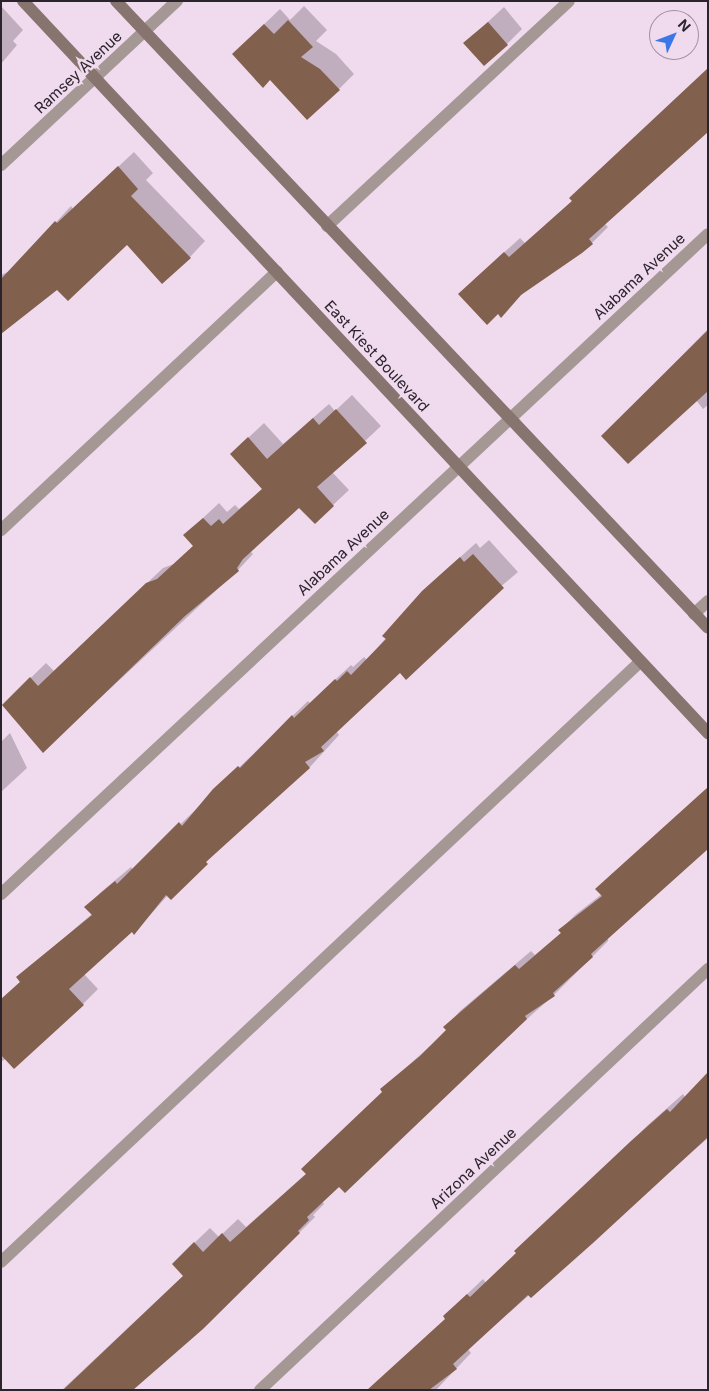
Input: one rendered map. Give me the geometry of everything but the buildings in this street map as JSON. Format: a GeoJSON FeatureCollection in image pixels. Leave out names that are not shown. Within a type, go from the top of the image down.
{"type":"FeatureCollection","features":[{"type":"Feature","properties":{"kind":"main road","name":"East Kiest Boulevard"},"geometry":{"type":"LineString","coordinates":[[23,1],[708,733]]}},
{"type":"Feature","properties":{"kind":"main road"},"geometry":{"type":"LineString","coordinates":[[116,1],[708,628]]}},
{"type":"Feature","properties":{"kind":"street","name":"Ramsey Avenue"},"geometry":{"type":"LineString","coordinates":[[1,166],[177,1]]}},
{"type":"Feature","properties":{"kind":"street"},"geometry":{"type":"LineString","coordinates":[[327,226],[568,1]]}},
{"type":"Feature","properties":{"kind":"street","name":"Alabama Avenue"},"geometry":{"type":"LineString","coordinates":[[1,894],[708,234]]}},
{"type":"Feature","properties":{"kind":"street"},"geometry":{"type":"LineString","coordinates":[[1,530],[277,272]]}},
{"type":"Feature","properties":{"kind":"street"},"geometry":{"type":"LineString","coordinates":[[694,614],[708,601]]}},
{"type":"Feature","properties":{"kind":"street"},"geometry":{"type":"LineString","coordinates":[[1,1262],[640,662]]}},
{"type":"Feature","properties":{"kind":"street","name":"Arizona Avenue"},"geometry":{"type":"LineString","coordinates":[[260,1390],[708,969]]}}]}
